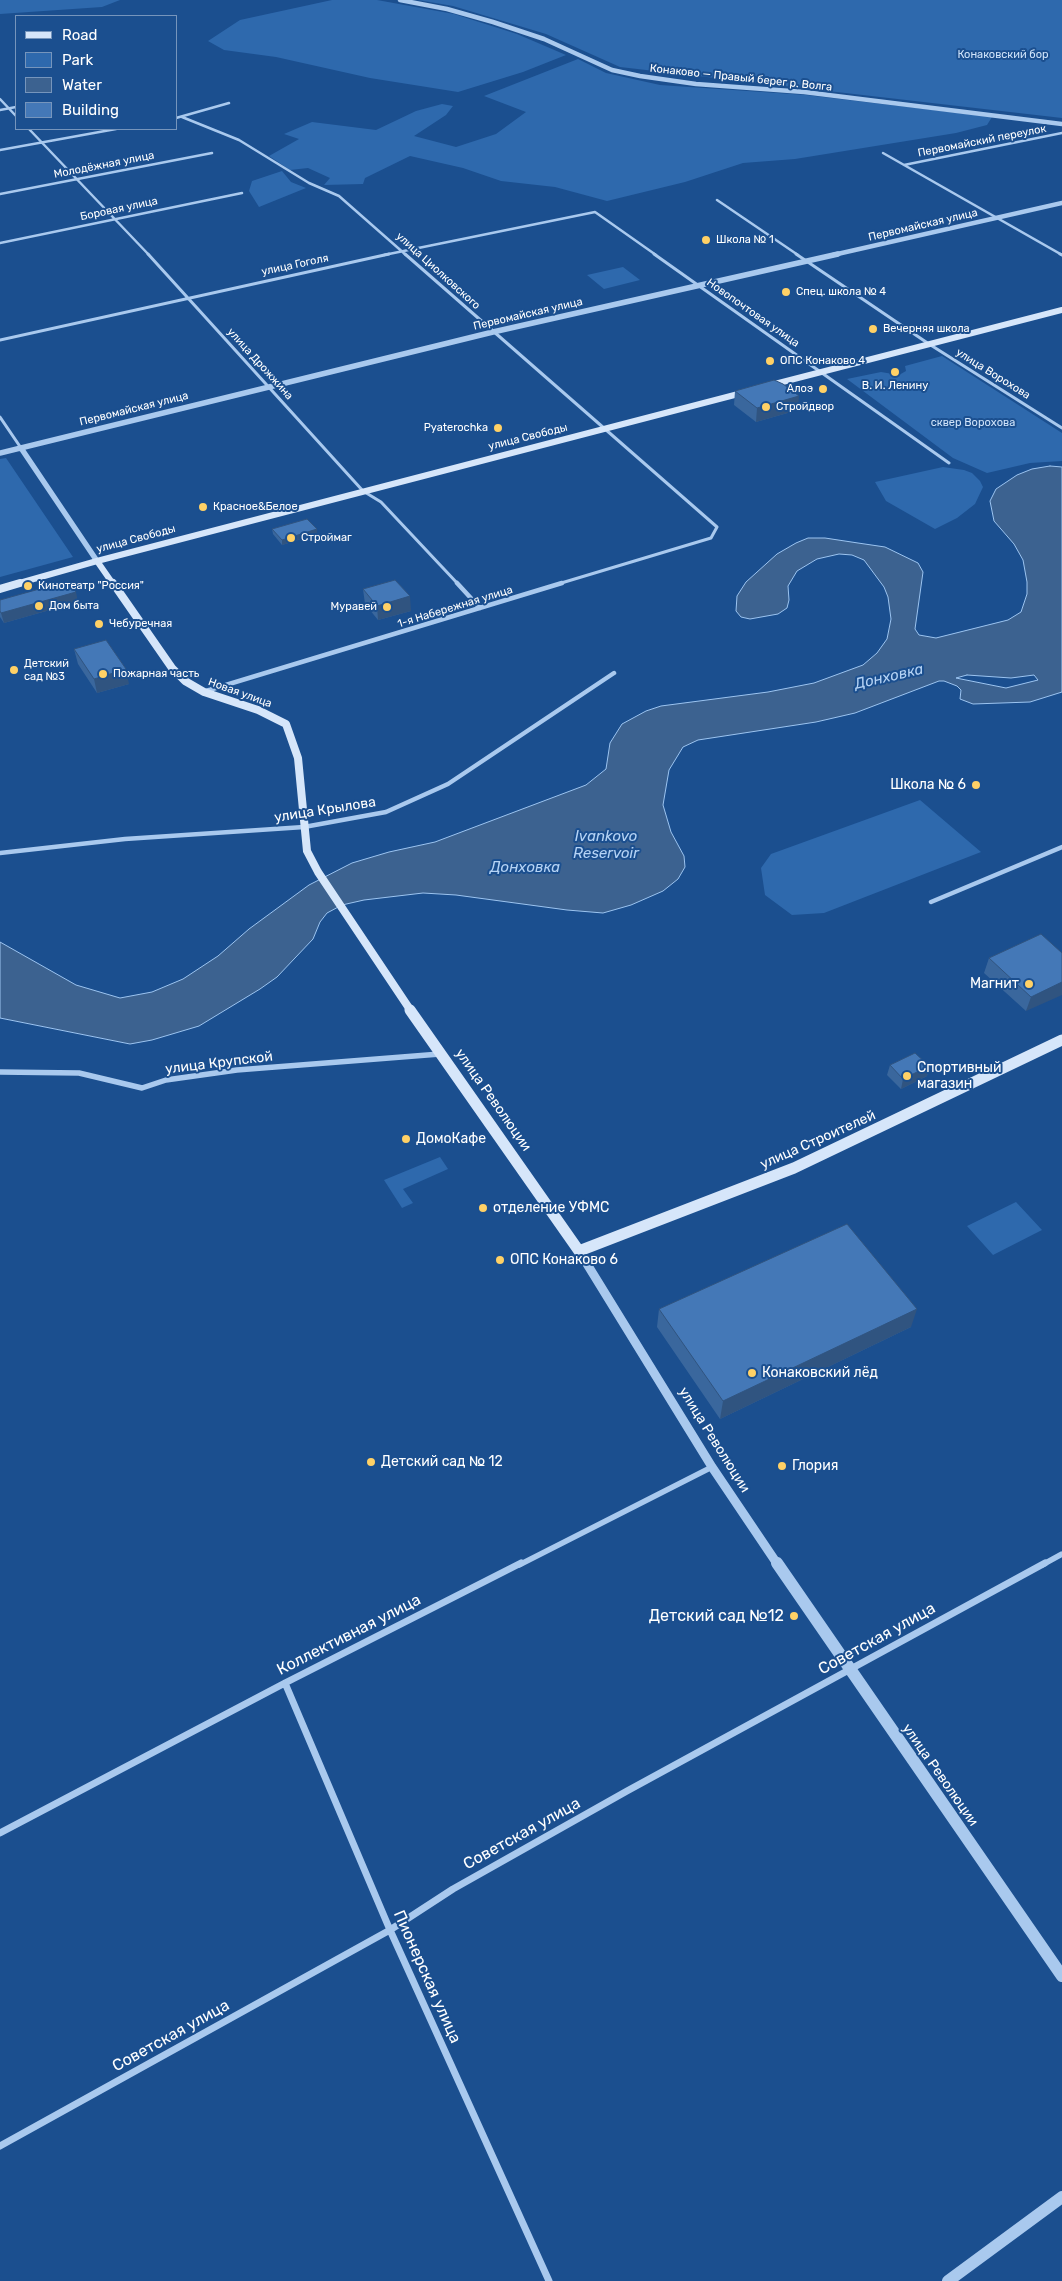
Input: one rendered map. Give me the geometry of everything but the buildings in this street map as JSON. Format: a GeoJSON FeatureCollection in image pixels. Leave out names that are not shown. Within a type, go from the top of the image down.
{"type":"FeatureCollection","features":[{"type":"Feature","properties":{"kind":"main road","name":"улица Свободы"},"geometry":{"type":"LineString","coordinates":[[0,589],[97,561],[1062,310]]}},
{"type":"Feature","properties":{"kind":"main road","name":"Новая улица"},"geometry":{"type":"LineString","coordinates":[[97,561],[172,668],[185,681],[204,692],[258,710],[286,724],[298,758],[307,851],[346,916]]}},
{"type":"Feature","properties":{"kind":"main road","name":"улица Революции"},"geometry":{"type":"LineString","coordinates":[[346,916],[579,1251]]}},
{"type":"Feature","properties":{"kind":"main road","name":"улица Строителей"},"geometry":{"type":"LineString","coordinates":[[579,1251],[794,1168],[1062,1040]]}},
{"type":"Feature","properties":{"kind":"street","name":"Конаково — Правый берег р. Волга"},"geometry":{"type":"LineString","coordinates":[[400,0],[447,9],[493,22],[544,39],[612,70],[633,75],[696,84],[804,92],[1062,124]]}},
{"type":"Feature","properties":{"kind":"street"},"geometry":{"type":"LineString","coordinates":[[0,99],[15,115]]}},
{"type":"Feature","properties":{"kind":"street"},"geometry":{"type":"LineString","coordinates":[[178,118],[229,104]]}},
{"type":"Feature","properties":{"kind":"street"},"geometry":{"type":"LineString","coordinates":[[0,110],[15,107]]}},
{"type":"Feature","properties":{"kind":"street","name":"улица Циолковского"},"geometry":{"type":"LineString","coordinates":[[182,117],[239,140],[309,183],[339,196],[492,332],[717,527],[711,538]]}},
{"type":"Feature","properties":{"kind":"street","name":"улица Дрожжина"},"geometry":{"type":"LineString","coordinates":[[30,130],[188,297],[363,492],[381,502],[480,608]]}},
{"type":"Feature","properties":{"kind":"street"},"geometry":{"type":"LineString","coordinates":[[0,150],[110,130]]}},
{"type":"Feature","properties":{"kind":"street","name":"Первомайский переулок"},"geometry":{"type":"LineString","coordinates":[[904,165],[1062,133]]}},
{"type":"Feature","properties":{"kind":"street","name":"Молодёжная улица"},"geometry":{"type":"LineString","coordinates":[[0,194],[212,153]]}},
{"type":"Feature","properties":{"kind":"street","name":"Первомайский переулок"},"geometry":{"type":"LineString","coordinates":[[883,153],[1062,255]]}},
{"type":"Feature","properties":{"kind":"street","name":"Боровая улица"},"geometry":{"type":"LineString","coordinates":[[0,243],[242,193]]}},
{"type":"Feature","properties":{"kind":"street","name":"улица Ворохова"},"geometry":{"type":"LineString","coordinates":[[717,200],[929,344],[1062,428]]}},
{"type":"Feature","properties":{"kind":"street","name":"Первомайская улица"},"geometry":{"type":"LineString","coordinates":[[0,453],[492,332],[1062,203]]}},
{"type":"Feature","properties":{"kind":"street","name":"улица Гоголя"},"geometry":{"type":"LineString","coordinates":[[0,340],[442,242],[489,235],[595,212]]}},
{"type":"Feature","properties":{"kind":"street","name":"Новопочтовая улица"},"geometry":{"type":"LineString","coordinates":[[595,212],[949,463]]}},
{"type":"Feature","properties":{"kind":"street","name":"Новая улица"},"geometry":{"type":"LineString","coordinates":[[0,417],[97,561]]}},
{"type":"Feature","properties":{"kind":"street","name":"1-я Набережная улица"},"geometry":{"type":"LineString","coordinates":[[204,692],[711,538]]}},
{"type":"Feature","properties":{"kind":"street","name":"улица Крылова"},"geometry":{"type":"LineString","coordinates":[[0,853],[125,839],[304,827],[386,812],[448,784],[614,673]]}},
{"type":"Feature","properties":{"kind":"street"},"geometry":{"type":"LineString","coordinates":[[931,902],[1062,847]]}},
{"type":"Feature","properties":{"kind":"street","name":"улица Крупской"},"geometry":{"type":"LineString","coordinates":[[0,1072],[79,1073],[142,1088],[166,1080],[237,1070],[442,1054]]}},
{"type":"Feature","properties":{"kind":"street","name":"улица Революции"},"geometry":{"type":"LineString","coordinates":[[579,1251],[712,1467],[849,1670],[1062,1976]]}},
{"type":"Feature","properties":{"kind":"street","name":"Коллективная улица"},"geometry":{"type":"LineString","coordinates":[[0,1833],[285,1683],[712,1467]]}},
{"type":"Feature","properties":{"kind":"street","name":"Советская улица"},"geometry":{"type":"LineString","coordinates":[[0,2146],[390,1930],[453,1889],[1062,1554]]}},
{"type":"Feature","properties":{"kind":"street","name":"Пионерская улица"},"geometry":{"type":"LineString","coordinates":[[285,1683],[390,1930],[549,2281]]}},
{"type":"Feature","properties":{"kind":"street"},"geometry":{"type":"LineString","coordinates":[[948,2281],[1062,2197]]}},
{"type":"Feature","properties":{"kind":"green space"},"geometry":{"type":"Polygon","coordinates":[[[0,0],[120,0],[102,7],[0,14],[0,0]]]}},
{"type":"Feature","properties":{"kind":"green space"},"geometry":{"type":"Polygon","coordinates":[[[332,0],[377,0],[454,14],[517,34],[566,55],[523,72],[458,92],[370,78],[276,57],[224,50],[208,41],[240,20],[332,0]]]}},
{"type":"Feature","properties":{"kind":"green space","name":"Конаковский бор"},"geometry":{"type":"Polygon","coordinates":[[[418,0],[1062,0],[1062,118],[620,67],[546,34],[453,6],[418,0]]]}},
{"type":"Feature","properties":{"kind":"green space"},"geometry":{"type":"Polygon","coordinates":[[[578,59],[606,73],[660,85],[806,95],[992,117],[987,125],[956,133],[795,159],[743,163],[685,182],[607,201],[555,187],[501,181],[463,168],[410,156],[365,178],[363,184],[324,185],[330,178],[308,168],[290,170],[269,156],[299,139],[284,134],[312,122],[376,130],[416,111],[442,104],[453,106],[446,115],[414,136],[456,147],[496,134],[526,112],[484,96],[578,59]]]}},
{"type":"Feature","properties":{"kind":"green space"},"geometry":{"type":"Polygon","coordinates":[[[282,171],[291,182],[306,188],[259,207],[249,191],[252,181],[282,171]]]}},
{"type":"Feature","properties":{"kind":"green space"},"geometry":{"type":"Polygon","coordinates":[[[623,267],[640,280],[604,289],[587,275],[623,267]]]}},
{"type":"Feature","properties":{"kind":"green space","name":"сквер Ворохова"},"geometry":{"type":"Polygon","coordinates":[[[942,356],[1062,433],[1062,461],[1030,463],[987,473],[953,458],[847,379],[881,372],[899,375],[906,371],[905,366],[942,356]]]}},
{"type":"Feature","properties":{"kind":"green space"},"geometry":{"type":"Polygon","coordinates":[[[6,458],[73,557],[0,577],[0,459],[6,458]]]}},
{"type":"Feature","properties":{"kind":"green space"},"geometry":{"type":"Polygon","coordinates":[[[943,467],[972,473],[983,487],[975,504],[957,518],[935,529],[886,501],[875,482],[943,467]]]}},
{"type":"Feature","properties":{"kind":"green space"},"geometry":{"type":"Polygon","coordinates":[[[920,800],[981,852],[824,913],[792,915],[765,895],[761,868],[771,854],[920,800]]]}},
{"type":"Feature","properties":{"kind":"green space"},"geometry":{"type":"Polygon","coordinates":[[[440,1157],[448,1169],[403,1189],[413,1203],[402,1208],[384,1180],[440,1157]]]}},
{"type":"Feature","properties":{"kind":"green space"},"geometry":{"type":"Polygon","coordinates":[[[1016,1202],[1042,1230],[993,1255],[967,1226],[1016,1202]]]}},
{"type":"Feature","properties":{"kind":"water","name":"Ivankovo Reservoir"},"geometry":{"type":"Polygon","coordinates":[[[1050,466],[1062,467],[1062,692],[1030,702],[973,704],[960,699],[961,690],[957,686],[939,681],[855,713],[816,722],[698,740],[683,747],[669,770],[663,805],[671,832],[684,856],[685,867],[678,879],[663,891],[631,905],[603,913],[456,895],[423,893],[364,900],[342,905],[327,913],[320,922],[313,939],[277,977],[199,1026],[152,1040],[130,1044],[0,1018],[0,942],[76,985],[120,998],[152,992],[183,979],[218,956],[249,929],[309,885],[352,863],[389,852],[435,842],[586,785],[606,769],[610,743],[622,724],[646,711],[661,706],[768,692],[814,683],[863,665],[877,653],[887,639],[891,619],[888,597],[884,587],[864,560],[852,555],[839,554],[817,559],[797,571],[788,586],[789,600],[787,608],[778,614],[750,619],[741,617],[736,611],[737,596],[746,582],[777,554],[808,538],[825,538],[885,547],[918,563],[923,572],[915,629],[919,635],[936,638],[1008,620],[1021,612],[1027,594],[1027,582],[1023,560],[1014,544],[994,521],[990,501],[996,489],[1017,475],[1032,469],[1050,466]],[[967,675],[956,678],[1006,688],[1038,680],[1034,675],[1011,678],[967,675]]]}},
{"type":"Feature","properties":{"kind":"place","name":"Школа № 1"},"geometry":{"type":"Point","coordinates":[706,240]}},
{"type":"Feature","properties":{"kind":"place","name":"Спец. школа № 4"},"geometry":{"type":"Point","coordinates":[786,292]}},
{"type":"Feature","properties":{"kind":"place","name":"Вечерняя школа"},"geometry":{"type":"Point","coordinates":[873,329]}},
{"type":"Feature","properties":{"kind":"place","name":"ОПС Конаково 4"},"geometry":{"type":"Point","coordinates":[770,361]}},
{"type":"Feature","properties":{"kind":"place","name":"В. И. Ленину"},"geometry":{"type":"Point","coordinates":[895,372]}},
{"type":"Feature","properties":{"kind":"place","name":"Алоэ"},"geometry":{"type":"Point","coordinates":[823,389]}},
{"type":"Feature","properties":{"kind":"place","name":"Стройдвор"},"geometry":{"type":"Point","coordinates":[766,407]}},
{"type":"Feature","properties":{"kind":"place","name":"Pyaterochka"},"geometry":{"type":"Point","coordinates":[498,428]}},
{"type":"Feature","properties":{"kind":"place","name":"Красное&Белое"},"geometry":{"type":"Point","coordinates":[203,507]}},
{"type":"Feature","properties":{"kind":"place","name":"Строймаг"},"geometry":{"type":"Point","coordinates":[291,538]}},
{"type":"Feature","properties":{"kind":"place","name":"Кинотеатр \"Россия\""},"geometry":{"type":"Point","coordinates":[28,586]}},
{"type":"Feature","properties":{"kind":"place","name":"Дом быта"},"geometry":{"type":"Point","coordinates":[39,606]}},
{"type":"Feature","properties":{"kind":"place","name":"Муравей"},"geometry":{"type":"Point","coordinates":[387,607]}},
{"type":"Feature","properties":{"kind":"place","name":"Чебуречная"},"geometry":{"type":"Point","coordinates":[99,624]}},
{"type":"Feature","properties":{"kind":"place","name":"Детский сад №3"},"geometry":{"type":"Point","coordinates":[14,670]}},
{"type":"Feature","properties":{"kind":"place","name":"Пожарная часть"},"geometry":{"type":"Point","coordinates":[103,674]}},
{"type":"Feature","properties":{"kind":"place","name":"Школа № 6"},"geometry":{"type":"Point","coordinates":[976,785]}},
{"type":"Feature","properties":{"kind":"place","name":"Магнит"},"geometry":{"type":"Point","coordinates":[1029,984]}},
{"type":"Feature","properties":{"kind":"place","name":"Спортивный магазин"},"geometry":{"type":"Point","coordinates":[907,1076]}},
{"type":"Feature","properties":{"kind":"place","name":"ДомоКафе"},"geometry":{"type":"Point","coordinates":[406,1139]}},
{"type":"Feature","properties":{"kind":"place","name":"отделение УФМС"},"geometry":{"type":"Point","coordinates":[483,1208]}},
{"type":"Feature","properties":{"kind":"place","name":"ОПС Конаково 6"},"geometry":{"type":"Point","coordinates":[500,1260]}},
{"type":"Feature","properties":{"kind":"place","name":"Конаковский лёд"},"geometry":{"type":"Point","coordinates":[752,1373]}},
{"type":"Feature","properties":{"kind":"place","name":"Детский сад № 12"},"geometry":{"type":"Point","coordinates":[371,1462]}},
{"type":"Feature","properties":{"kind":"place","name":"Глория"},"geometry":{"type":"Point","coordinates":[782,1466]}},
{"type":"Feature","properties":{"kind":"place","name":"Детский сад №12"},"geometry":{"type":"Point","coordinates":[794,1616]}},
{"type":"Feature","properties":{"kind":"water label","name":"Донховка"},"geometry":{"type":"Point","coordinates":[889,677]}},
{"type":"Feature","properties":{"kind":"water label","name":"Донховка"},"geometry":{"type":"Point","coordinates":[525,868]}}]}
